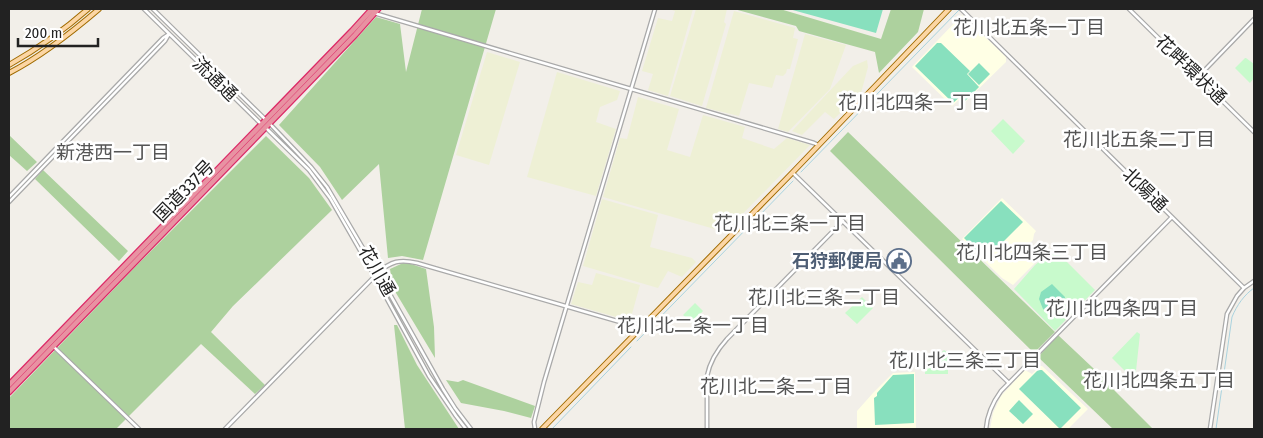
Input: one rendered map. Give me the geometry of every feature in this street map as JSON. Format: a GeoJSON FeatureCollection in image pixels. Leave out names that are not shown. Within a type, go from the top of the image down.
{"type":"FeatureCollection","features":[{"type":"Feature","properties":{"kind":"highway","name":"国道337号"},"geometry":{"type":"LineString","coordinates":[[9,384],[268,121],[352,31],[372,11],[378,9]]}},
{"type":"Feature","properties":{"kind":"highway","name":"国道337号"},"geometry":{"type":"LineString","coordinates":[[9,392],[263,126]]}},
{"type":"Feature","properties":{"kind":"main road"},"geometry":{"type":"LineString","coordinates":[[9,65],[46,43],[88,9]]}},
{"type":"Feature","properties":{"kind":"main road"},"geometry":{"type":"LineString","coordinates":[[9,73],[33,60],[70,34],[98,9]]}},
{"type":"Feature","properties":{"kind":"main road"},"geometry":{"type":"LineString","coordinates":[[542,429],[949,9]]}},
{"type":"Feature","properties":{"kind":"street","name":"流通通"},"geometry":{"type":"LineString","coordinates":[[144,9],[263,126]]}},
{"type":"Feature","properties":{"kind":"street","name":"流通通"},"geometry":{"type":"LineString","coordinates":[[153,9],[268,121]]}},
{"type":"Feature","properties":{"kind":"street"},"geometry":{"type":"LineString","coordinates":[[535,429],[534,422],[655,9]]}},
{"type":"Feature","properties":{"kind":"street","name":"北陽通"},"geometry":{"type":"LineString","coordinates":[[961,9],[1244,288]]}},
{"type":"Feature","properties":{"kind":"street","name":"花畔環状通"},"geometry":{"type":"LineString","coordinates":[[1129,9],[1254,132]]}},
{"type":"Feature","properties":{"kind":"street"},"geometry":{"type":"LineString","coordinates":[[372,11],[818,145]]}},
{"type":"Feature","properties":{"kind":"street"},"geometry":{"type":"LineString","coordinates":[[1198,77],[1254,19]]}},
{"type":"Feature","properties":{"kind":"street"},"geometry":{"type":"LineString","coordinates":[[9,197],[169,34]]}},
{"type":"Feature","properties":{"kind":"street"},"geometry":{"type":"LineString","coordinates":[[9,202],[169,34]]}},
{"type":"Feature","properties":{"kind":"street","name":"花川通"},"geometry":{"type":"LineString","coordinates":[[268,121],[327,187],[443,389],[471,429]]}},
{"type":"Feature","properties":{"kind":"street","name":"花川通"},"geometry":{"type":"LineString","coordinates":[[263,126],[309,170],[330,198],[429,376],[466,429]]}},
{"type":"Feature","properties":{"kind":"street"},"geometry":{"type":"LineString","coordinates":[[792,172],[1009,383]]}},
{"type":"Feature","properties":{"kind":"street"},"geometry":{"type":"LineString","coordinates":[[986,429],[988,417],[995,399],[1009,383],[1172,217]]}},
{"type":"Feature","properties":{"kind":"street"},"geometry":{"type":"LineString","coordinates":[[707,429],[707,376],[710,362],[718,350],[760,305],[843,221]]}},
{"type":"Feature","properties":{"kind":"street"},"geometry":{"type":"LineString","coordinates":[[225,429],[391,263],[411,261],[641,328]]}},
{"type":"Feature","properties":{"kind":"street"},"geometry":{"type":"LineString","coordinates":[[1210,429],[1226,320],[1233,302],[1244,288],[1254,281]]}},
{"type":"Feature","properties":{"kind":"street"},"geometry":{"type":"LineString","coordinates":[[53,346],[139,429]]}},
{"type":"Feature","properties":{"kind":"shaded area"},"geometry":{"type":"Polygon","coordinates":[[[669,9],[693,9],[668,96],[648,90],[653,74],[642,71],[658,18],[672,21],[675,11],[669,9]]]}},
{"type":"Feature","properties":{"kind":"shaded area"},"geometry":{"type":"Polygon","coordinates":[[[696,9],[727,9],[724,22],[726,24],[702,106],[670,96],[696,9]]]}},
{"type":"Feature","properties":{"kind":"shaded area"},"geometry":{"type":"Polygon","coordinates":[[[734,11],[795,28],[793,38],[798,39],[790,69],[787,69],[783,76],[776,75],[772,88],[749,83],[739,116],[706,108],[734,11]]]}},
{"type":"Feature","properties":{"kind":"shaded area"},"geometry":{"type":"Polygon","coordinates":[[[962,15],[1006,57],[1006,62],[965,102],[961,98],[952,106],[912,67],[962,15]]]}},
{"type":"Feature","properties":{"kind":"shaded area"},"geometry":{"type":"Polygon","coordinates":[[[805,34],[846,45],[830,89],[788,132],[778,129],[805,34]]]}},
{"type":"Feature","properties":{"kind":"shaded area"},"geometry":{"type":"Polygon","coordinates":[[[487,52],[520,62],[489,165],[456,155],[487,52]]]}},
{"type":"Feature","properties":{"kind":"shaded area"},"geometry":{"type":"Polygon","coordinates":[[[867,60],[868,67],[861,93],[834,119],[825,112],[802,135],[792,131],[853,66],[867,60]]]}},
{"type":"Feature","properties":{"kind":"shaded area"},"geometry":{"type":"Polygon","coordinates":[[[557,72],[620,91],[617,100],[600,107],[596,122],[616,129],[596,196],[527,177],[557,72]]]}},
{"type":"Feature","properties":{"kind":"shaded area"},"geometry":{"type":"Polygon","coordinates":[[[638,97],[679,109],[667,150],[690,157],[703,115],[745,127],[742,138],[774,149],[787,138],[810,145],[725,232],[603,197],[620,138],[627,139],[638,97]]]}},
{"type":"Feature","properties":{"kind":"shaded area"},"geometry":{"type":"Polygon","coordinates":[[[1002,198],[1036,231],[1033,240],[1024,249],[1037,261],[1013,285],[1002,278],[962,239],[1002,198]]]}},
{"type":"Feature","properties":{"kind":"shaded area"},"geometry":{"type":"Polygon","coordinates":[[[602,199],[658,215],[650,247],[692,258],[696,262],[682,277],[668,271],[658,288],[583,266],[602,199]]]}},
{"type":"Feature","properties":{"kind":"shaded area"},"geometry":{"type":"Polygon","coordinates":[[[596,273],[640,285],[630,321],[571,304],[578,282],[592,285],[596,273]]]}},
{"type":"Feature","properties":{"kind":"shaded area"},"geometry":{"type":"Polygon","coordinates":[[[1040,366],[1088,409],[1068,429],[990,429],[993,413],[1001,396],[1025,370],[1032,374],[1040,366]]]}},
{"type":"Feature","properties":{"kind":"shaded area"},"geometry":{"type":"Polygon","coordinates":[[[915,372],[916,429],[857,429],[857,411],[893,373],[915,372]]]}},
{"type":"Feature","properties":{"kind":"green space"},"geometry":{"type":"Polygon","coordinates":[[[422,9],[496,9],[423,260],[402,256],[388,258],[379,164],[342,200],[320,167],[279,125],[376,17],[400,24],[406,72],[422,9]]]}},
{"type":"Feature","properties":{"kind":"green space"},"geometry":{"type":"Polygon","coordinates":[[[734,9],[780,9],[881,39],[891,9],[924,9],[918,32],[879,73],[875,52],[799,31],[796,26],[734,9]]]}},
{"type":"Feature","properties":{"kind":"green space"},"geometry":{"type":"Polygon","coordinates":[[[789,9],[883,9],[876,33],[789,9]]]}},
{"type":"Feature","properties":{"kind":"green space"},"geometry":{"type":"Polygon","coordinates":[[[937,43],[941,43],[970,71],[967,74],[979,87],[965,101],[961,96],[953,103],[915,66],[937,43]]]}},
{"type":"Feature","properties":{"kind":"green space"},"geometry":{"type":"Polygon","coordinates":[[[1245,58],[1254,64],[1254,78],[1250,83],[1235,68],[1245,58]]]}},
{"type":"Feature","properties":{"kind":"green space"},"geometry":{"type":"Polygon","coordinates":[[[979,63],[990,74],[979,85],[968,74],[979,63]]]}},
{"type":"Feature","properties":{"kind":"green space"},"geometry":{"type":"Polygon","coordinates":[[[1003,119],[1025,141],[1013,154],[991,131],[1003,119]]]}},
{"type":"Feature","properties":{"kind":"green space"},"geometry":{"type":"Polygon","coordinates":[[[848,132],[1055,332],[1034,353],[830,151],[848,132]]]}},
{"type":"Feature","properties":{"kind":"green space"},"geometry":{"type":"Polygon","coordinates":[[[9,135],[37,162],[27,171],[9,155],[9,135]]]}},
{"type":"Feature","properties":{"kind":"green space"},"geometry":{"type":"Polygon","coordinates":[[[266,136],[309,178],[332,210],[233,306],[211,332],[265,385],[255,394],[201,344],[116,429],[9,429],[9,398],[139,263],[266,136]]]}},
{"type":"Feature","properties":{"kind":"green space"},"geometry":{"type":"Polygon","coordinates":[[[43,170],[128,251],[119,261],[35,179],[43,170]]]}},
{"type":"Feature","properties":{"kind":"green space"},"geometry":{"type":"Polygon","coordinates":[[[1001,201],[1023,222],[992,253],[988,249],[982,256],[964,238],[1001,201]]]}},
{"type":"Feature","properties":{"kind":"green space"},"geometry":{"type":"Polygon","coordinates":[[[1054,249],[1095,290],[1055,331],[1014,289],[1035,265],[1054,249]]]}},
{"type":"Feature","properties":{"kind":"green space"},"geometry":{"type":"Polygon","coordinates":[[[403,263],[426,269],[434,327],[435,358],[393,288],[390,269],[403,263]]]}},
{"type":"Feature","properties":{"kind":"green space"},"geometry":{"type":"Polygon","coordinates":[[[1052,284],[1065,297],[1065,301],[1052,314],[1043,309],[1039,299],[1041,292],[1052,284]]]}},
{"type":"Feature","properties":{"kind":"green space"},"geometry":{"type":"Polygon","coordinates":[[[862,297],[873,308],[857,324],[845,313],[862,297]]]}},
{"type":"Feature","properties":{"kind":"green space"},"geometry":{"type":"Polygon","coordinates":[[[695,303],[703,311],[692,323],[683,315],[695,303]]]}},
{"type":"Feature","properties":{"kind":"green space"},"geometry":{"type":"Polygon","coordinates":[[[394,325],[397,325],[417,365],[459,429],[405,429],[394,325]]]}},
{"type":"Feature","properties":{"kind":"green space"},"geometry":{"type":"Polygon","coordinates":[[[1137,332],[1140,334],[1134,380],[1112,358],[1137,332]]]}},
{"type":"Feature","properties":{"kind":"green space"},"geometry":{"type":"Polygon","coordinates":[[[1058,335],[1110,384],[1153,429],[1113,429],[1038,357],[1058,335]]]}},
{"type":"Feature","properties":{"kind":"green space"},"geometry":{"type":"Polygon","coordinates":[[[944,350],[952,358],[948,364],[948,374],[925,374],[925,368],[944,350]]]}},
{"type":"Feature","properties":{"kind":"green space"},"geometry":{"type":"Polygon","coordinates":[[[1038,370],[1042,370],[1081,408],[1060,429],[1019,389],[1038,370]]]}},
{"type":"Feature","properties":{"kind":"green space"},"geometry":{"type":"Polygon","coordinates":[[[914,374],[914,423],[875,425],[874,398],[877,396],[877,393],[893,375],[914,374]]]}},
{"type":"Feature","properties":{"kind":"green space"},"geometry":{"type":"Polygon","coordinates":[[[446,380],[458,382],[463,380],[535,406],[531,418],[461,403],[446,380]]]}},
{"type":"Feature","properties":{"kind":"green space"},"geometry":{"type":"Polygon","coordinates":[[[1019,400],[1033,414],[1023,424],[1009,411],[1019,400]]]}},
{"type":"Feature","properties":{"kind":"waterway"},"geometry":{"type":"LineString","coordinates":[[801,172],[960,9]]}},
{"type":"Feature","properties":{"kind":"waterway"},"geometry":{"type":"LineString","coordinates":[[637,341],[793,181]]}},
{"type":"Feature","properties":{"kind":"waterway"},"geometry":{"type":"LineString","coordinates":[[1216,429],[1232,317],[1241,301],[1254,288]]}},
{"type":"Feature","properties":{"kind":"waterway"},"geometry":{"type":"LineString","coordinates":[[552,429],[631,347]]}},
{"type":"Feature","properties":{"kind":"place","name":"石狩郵便局"},"geometry":{"type":"Point","coordinates":[899,261]}},
{"type":"Feature","properties":{"kind":"district","name":"花川北五条一丁目"},"geometry":{"type":"Point","coordinates":[1029,27]}},
{"type":"Feature","properties":{"kind":"district","name":"花川北四条一丁目"},"geometry":{"type":"Point","coordinates":[914,102]}},
{"type":"Feature","properties":{"kind":"district","name":"花川北五条二丁目"},"geometry":{"type":"Point","coordinates":[1139,139]}},
{"type":"Feature","properties":{"kind":"district","name":"新港西一丁目"},"geometry":{"type":"Point","coordinates":[113,152]}},
{"type":"Feature","properties":{"kind":"district","name":"花川北三条一丁目"},"geometry":{"type":"Point","coordinates":[790,223]}},
{"type":"Feature","properties":{"kind":"district","name":"花川北四条三丁目"},"geometry":{"type":"Point","coordinates":[1032,252]}},
{"type":"Feature","properties":{"kind":"district","name":"花川北三条二丁目"},"geometry":{"type":"Point","coordinates":[824,297]}},
{"type":"Feature","properties":{"kind":"district","name":"花川北四条四丁目"},"geometry":{"type":"Point","coordinates":[1122,308]}},
{"type":"Feature","properties":{"kind":"district","name":"花川北二条一丁目"},"geometry":{"type":"Point","coordinates":[693,325]}},
{"type":"Feature","properties":{"kind":"district","name":"花川北三条三丁目"},"geometry":{"type":"Point","coordinates":[965,360]}},
{"type":"Feature","properties":{"kind":"district","name":"花川北四条五丁目"},"geometry":{"type":"Point","coordinates":[1159,380]}},
{"type":"Feature","properties":{"kind":"district","name":"花川北二条二丁目"},"geometry":{"type":"Point","coordinates":[776,386]}}]}
